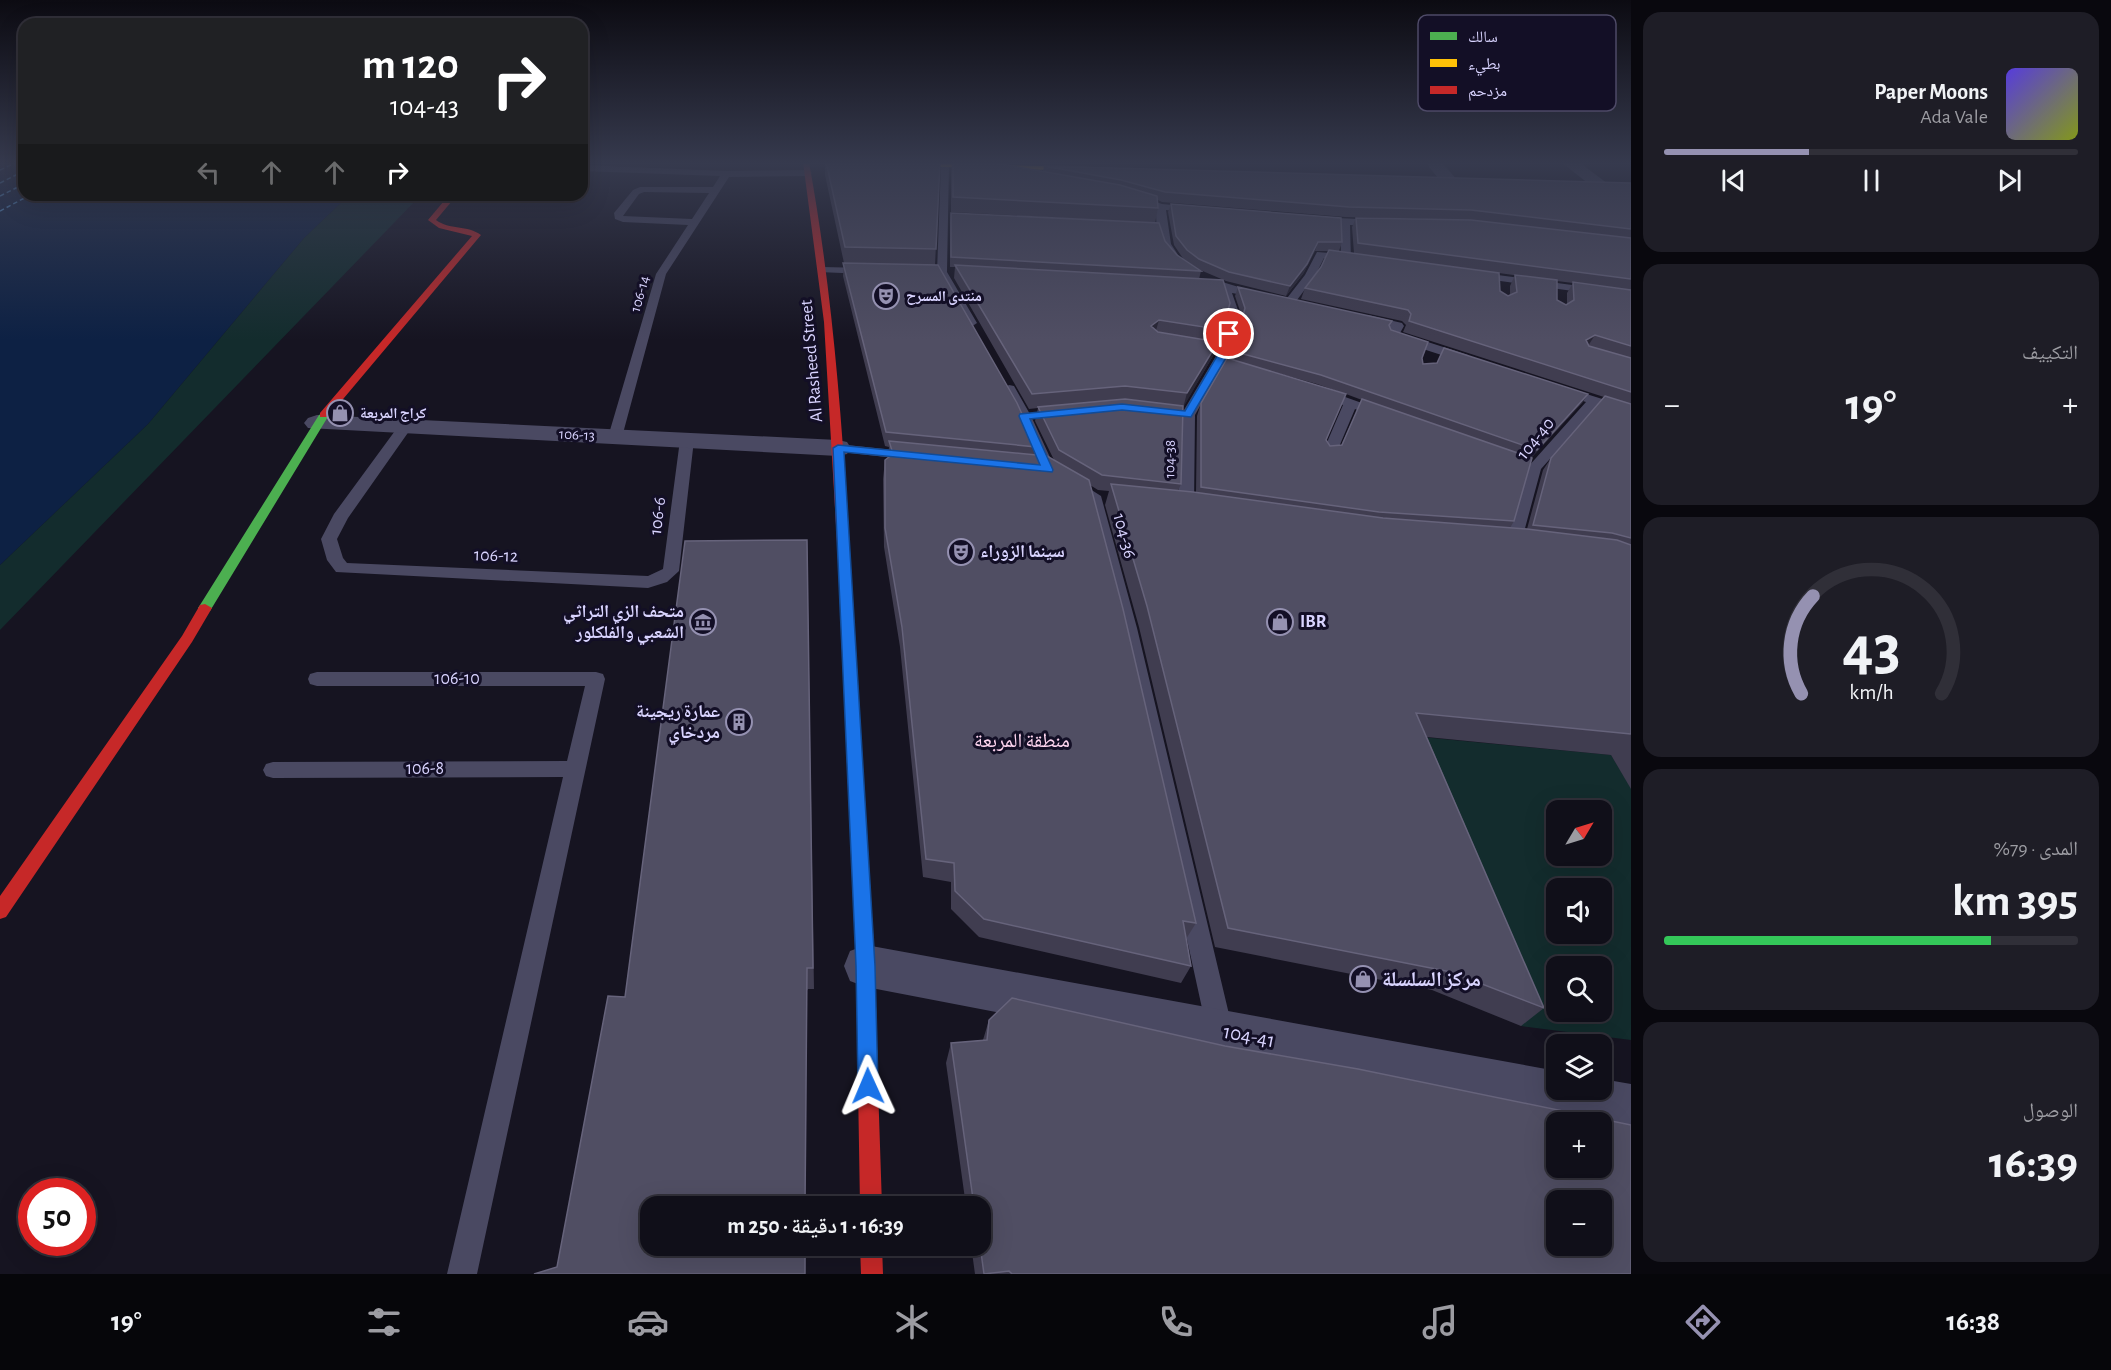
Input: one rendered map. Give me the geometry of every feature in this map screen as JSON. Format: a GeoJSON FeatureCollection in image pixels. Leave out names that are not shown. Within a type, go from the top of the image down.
{"type":"FeatureCollection","features":[{"type":"Feature","properties":{"kind":"street"},"geometry":{"type":"LineString","coordinates":[[0,911],[187,639],[317,423],[477,235],[468,230],[443,228],[433,221]]}},
{"type":"Feature","properties":{"kind":"street","name":"Al Rasheed Street"},"geometry":{"type":"LineString","coordinates":[[818,221],[838,448],[866,966],[871,1196]]}},
{"type":"Feature","properties":{"kind":"street","name":"106-13"},"geometry":{"type":"LineString","coordinates":[[317,423],[838,448]]}},
{"type":"Feature","properties":{"kind":"street","name":"104-41"},"geometry":{"type":"LineString","coordinates":[[866,966],[1220,1030],[1631,1109]]}},
{"type":"Feature","properties":{"kind":"street"},"geometry":{"type":"LineString","coordinates":[[872,1256],[872,1274]]}},
{"type":"Feature","properties":{"kind":"lane"},"geometry":{"type":"LineString","coordinates":[[680,221],[693,222]]}},
{"type":"Feature","properties":{"kind":"lane"},"geometry":{"type":"LineString","coordinates":[[949,221],[942,272],[977,334]]}},
{"type":"Feature","properties":{"kind":"lane"},"geometry":{"type":"LineString","coordinates":[[1157,221],[1155,228],[1170,257],[1225,288]]}},
{"type":"Feature","properties":{"kind":"lane"},"geometry":{"type":"LineString","coordinates":[[1338,221],[1389,223]]}},
{"type":"Feature","properties":{"kind":"lane","name":"106-14"},"geometry":{"type":"LineString","coordinates":[[615,437],[661,274],[693,222]]}},
{"type":"Feature","properties":{"kind":"lane"},"geometry":{"type":"LineString","coordinates":[[1190,286],[1225,288],[1284,300],[1310,276],[1322,254],[1353,259],[1345,222]]}},
{"type":"Feature","properties":{"kind":"lane"},"geometry":{"type":"LineString","coordinates":[[822,270],[882,271]]}},
{"type":"Feature","properties":{"kind":"lane"},"geometry":{"type":"LineString","coordinates":[[1465,273],[1501,284],[1559,285],[1631,296]]}},
{"type":"Feature","properties":{"kind":"lane"},"geometry":{"type":"LineString","coordinates":[[1559,285],[1559,302]]}},
{"type":"Feature","properties":{"kind":"lane","name":"104-38"},"geometry":{"type":"LineString","coordinates":[[1186,506],[1182,414],[1221,357],[1234,316],[1225,288]]}},
{"type":"Feature","properties":{"kind":"lane"},"geometry":{"type":"LineString","coordinates":[[1355,316],[1398,326],[1393,335],[1432,354],[1480,364]]}},
{"type":"Feature","properties":{"kind":"lane","name":"104-36"},"geometry":{"type":"LineString","coordinates":[[1001,375],[1030,416],[1042,469],[1099,496],[1220,1030]]}},
{"type":"Feature","properties":{"kind":"lane"},"geometry":{"type":"LineString","coordinates":[[1548,386],[1631,412]]}},
{"type":"Feature","properties":{"kind":"lane"},"geometry":{"type":"LineString","coordinates":[[1311,389],[1392,419]]}},
{"type":"Feature","properties":{"kind":"lane","name":"104-40"},"geometry":{"type":"LineString","coordinates":[[1513,543],[1528,466],[1594,401]]}},
{"type":"Feature","properties":{"kind":"lane"},"geometry":{"type":"LineString","coordinates":[[1329,454],[1350,404]]}},
{"type":"Feature","properties":{"kind":"lane","name":"106-12"},"geometry":{"type":"LineString","coordinates":[[405,427],[340,517],[329,539],[335,560],[342,568],[648,582]]}},
{"type":"Feature","properties":{"kind":"lane","name":"106-6"},"geometry":{"type":"LineString","coordinates":[[648,582],[661,578],[671,571],[687,440]]}},
{"type":"Feature","properties":{"kind":"lane"},"geometry":{"type":"LineString","coordinates":[[838,448],[931,458]]}},
{"type":"Feature","properties":{"kind":"lane","name":"106-10"},"geometry":{"type":"LineString","coordinates":[[317,679],[596,679],[576,768]]}},
{"type":"Feature","properties":{"kind":"lane"},"geometry":{"type":"LineString","coordinates":[[462,1274],[576,768]]}},
{"type":"Feature","properties":{"kind":"lane","name":"106-8"},"geometry":{"type":"LineString","coordinates":[[273,770],[576,768]]}},
{"type":"Feature","properties":{"kind":"green space"},"geometry":{"type":"Polygon","coordinates":[[[321,221],[395,221],[0,630],[0,565],[148,424],[304,238],[321,221]]]}},
{"type":"Feature","properties":{"kind":"green space"},"geometry":{"type":"Polygon","coordinates":[[[1401,735],[1611,755],[1631,788],[1631,1040],[1612,1038],[1612,1034],[1584,1034],[1521,1026],[1401,735]]]}},
{"type":"Feature","properties":{"kind":"water"},"geometry":{"type":"Polygon","coordinates":[[[0,221],[321,221],[304,238],[148,424],[0,565],[0,221]]]}},
{"type":"Feature","properties":{"kind":"building"},"geometry":{"type":"Polygon","coordinates":[[[839,221],[937,221],[936,249],[845,247],[839,221]]]}},
{"type":"Feature","properties":{"kind":"building"},"geometry":{"type":"Polygon","coordinates":[[[951,221],[1159,223],[1165,241],[1177,255],[1201,271],[951,257],[951,221]]]}},
{"type":"Feature","properties":{"kind":"building"},"geometry":{"type":"Polygon","coordinates":[[[1174,221],[1341,221],[1342,242],[1318,242],[1307,264],[1290,286],[1229,272],[1199,259],[1187,250],[1176,236],[1174,221]]]}},
{"type":"Feature","properties":{"kind":"building"},"geometry":{"type":"Polygon","coordinates":[[[1356,221],[1484,221],[1631,238],[1631,279],[1358,243],[1356,221]]]}},
{"type":"Feature","properties":{"kind":"building"},"geometry":{"type":"Polygon","coordinates":[[[1567,221],[1631,221],[1631,229],[1567,221]]]}},
{"type":"Feature","properties":{"kind":"building"},"geometry":{"type":"Polygon","coordinates":[[[1329,250],[1499,273],[1500,291],[1508,296],[1517,292],[1515,275],[1557,280],[1557,300],[1566,305],[1574,300],[1573,282],[1631,290],[1631,346],[1595,335],[1586,340],[1589,346],[1631,358],[1631,392],[1409,321],[1411,314],[1408,310],[1305,288],[1321,267],[1329,250]]]}},
{"type":"Feature","properties":{"kind":"building"},"geometry":{"type":"Polygon","coordinates":[[[843,263],[938,265],[1017,403],[1037,447],[886,432],[843,263]]]}},
{"type":"Feature","properties":{"kind":"building"},"geometry":{"type":"Polygon","coordinates":[[[955,265],[1223,280],[1230,303],[1223,330],[1159,320],[1151,326],[1158,332],[1218,342],[1187,393],[1125,386],[1032,394],[955,265]]]}},
{"type":"Feature","properties":{"kind":"building"},"geometry":{"type":"Polygon","coordinates":[[[1238,287],[1392,321],[1389,325],[1391,330],[1428,342],[1422,358],[1423,364],[1437,363],[1444,348],[1588,394],[1537,450],[1321,375],[1232,351],[1245,308],[1238,287]]]}},
{"type":"Feature","properties":{"kind":"building"},"geometry":{"type":"Polygon","coordinates":[[[1227,358],[1346,394],[1326,440],[1330,446],[1342,445],[1362,399],[1532,458],[1514,521],[1379,512],[1201,487],[1201,403],[1227,358]]]}},
{"type":"Feature","properties":{"kind":"building"},"geometry":{"type":"Polygon","coordinates":[[[1605,396],[1631,404],[1631,538],[1612,533],[1533,525],[1551,458],[1605,396]]]}},
{"type":"Feature","properties":{"kind":"building"},"geometry":{"type":"Polygon","coordinates":[[[1125,399],[1183,406],[1181,484],[1102,475],[1059,450],[1038,407],[1125,399]]]}},
{"type":"Feature","properties":{"kind":"building"},"geometry":{"type":"Polygon","coordinates":[[[889,441],[1047,456],[1089,480],[1123,609],[1196,923],[1183,921],[1191,966],[984,919],[955,891],[954,863],[926,859],[902,627],[885,528],[885,460],[893,454],[889,441]]]}},
{"type":"Feature","properties":{"kind":"building"},"geometry":{"type":"Polygon","coordinates":[[[1111,484],[1193,492],[1383,518],[1527,529],[1617,540],[1631,545],[1631,734],[1416,713],[1544,1008],[1451,972],[1228,928],[1147,606],[1111,484]]]}},
{"type":"Feature","properties":{"kind":"building"},"geometry":{"type":"Polygon","coordinates":[[[807,540],[813,968],[807,968],[805,1196],[640,1196],[640,1256],[805,1256],[805,1274],[534,1274],[557,1267],[608,996],[625,997],[685,541],[807,540]]]}},
{"type":"Feature","properties":{"kind":"building"},"geometry":{"type":"Polygon","coordinates":[[[1012,998],[1225,1046],[1358,1069],[1568,1112],[1546,1112],[1546,1178],[1612,1178],[1612,1121],[1631,1125],[1631,1274],[1012,1274],[1009,1271],[984,1274],[982,1256],[991,1256],[991,1196],[973,1196],[951,1043],[987,1040],[989,1020],[1012,998]]]}},
{"type":"Feature","properties":{"kind":"traffic: fast"},"geometry":{"type":"LineString","coordinates":[[205,608],[324,415]]}},
{"type":"Feature","properties":{"kind":"traffic: slow"},"geometry":{"type":"LineString","coordinates":[[846,593],[866,966],[868,1086]]}},
{"type":"Feature","properties":{"kind":"traffic: jam"},"geometry":{"type":"LineString","coordinates":[[324,415],[477,235],[466,230],[442,227],[434,221]]}},
{"type":"Feature","properties":{"kind":"traffic: jam"},"geometry":{"type":"LineString","coordinates":[[816,221],[823,269],[837,431],[846,593]]}},
{"type":"Feature","properties":{"kind":"traffic: jam"},"geometry":{"type":"LineString","coordinates":[[0,911],[187,639],[205,608]]}},
{"type":"Feature","properties":{"kind":"traffic: jam"},"geometry":{"type":"LineString","coordinates":[[868,1086],[871,1196]]}},
{"type":"Feature","properties":{"kind":"traffic: jam"},"geometry":{"type":"LineString","coordinates":[[871,1256],[872,1274]]}},
{"type":"Feature","properties":{"kind":"place","name":"منتدى المسرح"},"geometry":{"type":"Point","coordinates":[886,296]}},
{"type":"Feature","properties":{"kind":"place","name":"كراج المربعة"},"geometry":{"type":"Point","coordinates":[340,413]}},
{"type":"Feature","properties":{"kind":"place","name":"سينما الزوراء"},"geometry":{"type":"Point","coordinates":[961,552]}},
{"type":"Feature","properties":{"kind":"place","name":"متحف الزي التراثي الشعبي والفلكلور"},"geometry":{"type":"Point","coordinates":[703,622]}},
{"type":"Feature","properties":{"kind":"place","name":"IBR"},"geometry":{"type":"Point","coordinates":[1280,622]}},
{"type":"Feature","properties":{"kind":"place","name":"عمارة ريجينة مردخاي"},"geometry":{"type":"Point","coordinates":[739,722]}},
{"type":"Feature","properties":{"kind":"place","name":"مركز السلسلة"},"geometry":{"type":"Point","coordinates":[1363,979]}},
{"type":"Feature","properties":{"kind":"district","name":"منطقة المربعة"},"geometry":{"type":"Point","coordinates":[1022,741]}},
{"type":"Feature","properties":{"kind":"route"},"geometry":{"type":"LineString","coordinates":[[868,1086],[866,966],[838,448],[1048,470],[1024,416],[1122,407],[1188,415],[1225,351],[1229,334]]}}]}
